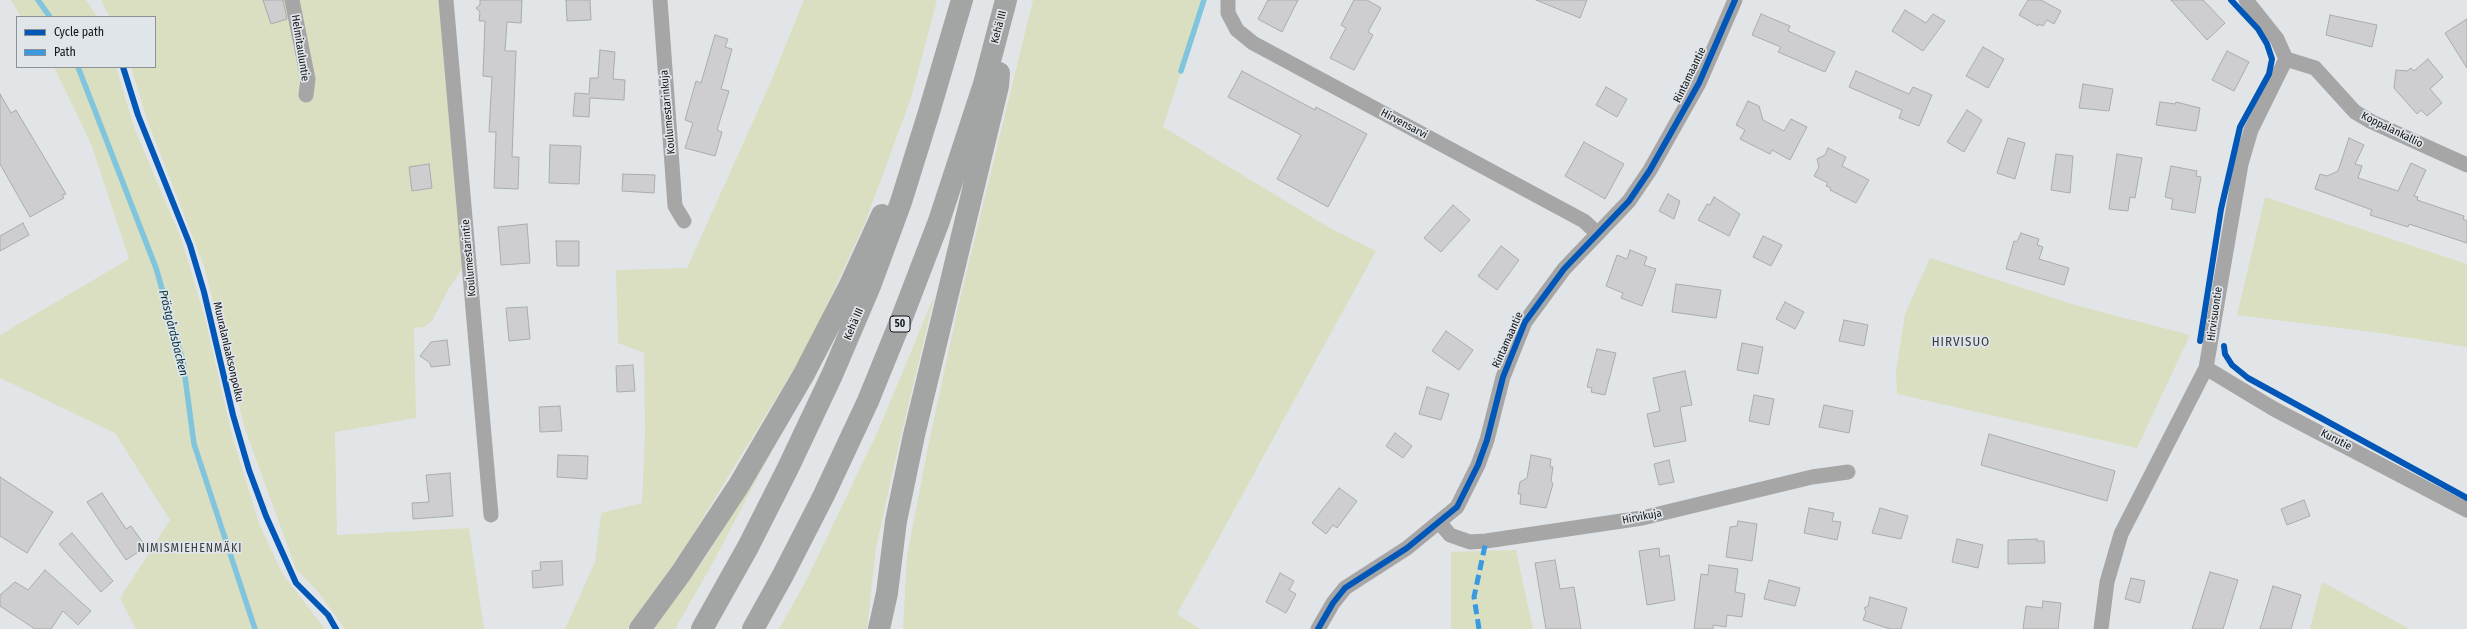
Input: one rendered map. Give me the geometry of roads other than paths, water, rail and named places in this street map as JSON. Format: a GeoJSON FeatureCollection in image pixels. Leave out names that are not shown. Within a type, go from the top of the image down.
{"type":"FeatureCollection","features":[{"type":"Feature","properties":{"kind":"highway","name":"Kehä III"},"geometry":{"type":"LineString","coordinates":[[702,629],[748,547],[832,375],[870,286],[900,202],[929,112],[962,0]]}},
{"type":"Feature","properties":{"kind":"highway","name":"Kehä III"},"geometry":{"type":"LineString","coordinates":[[753,629],[784,575],[824,495],[868,401],[903,315],[939,221],[984,84],[1005,1]]}},
{"type":"Feature","properties":{"kind":"highway"},"geometry":{"type":"LineString","coordinates":[[879,629],[887,593],[896,521],[914,435],[998,86],[1005,1]]}},
{"type":"Feature","properties":{"kind":"highway"},"geometry":{"type":"LineString","coordinates":[[640,629],[681,573],[739,485],[804,374],[850,285],[929,112]]}},
{"type":"Feature","properties":{"kind":"highway"},"geometry":{"type":"LineString","coordinates":[[887,593],[892,629]]}},
{"type":"Feature","properties":{"kind":"street","name":"Helmitauluntie"},"geometry":{"type":"LineString","coordinates":[[292,0],[308,79],[306,95]]}},
{"type":"Feature","properties":{"kind":"street","name":"Koulumestarintie"},"geometry":{"type":"LineString","coordinates":[[446,0],[491,515]]}},
{"type":"Feature","properties":{"kind":"street","name":"Koulumestarinkuja"},"geometry":{"type":"LineString","coordinates":[[660,0],[676,206],[684,221]]}},
{"type":"Feature","properties":{"kind":"street","name":"Hirvensarvi"},"geometry":{"type":"LineString","coordinates":[[1228,0],[1228,13],[1237,30],[1253,43],[1584,222],[1598,234]]}},
{"type":"Feature","properties":{"kind":"street","name":"Rintamaantie"},"geometry":{"type":"LineString","coordinates":[[1318,629],[1333,603],[1345,588],[1440,523],[1456,507],[1478,465],[1487,440],[1503,377],[1525,322],[1564,269],[1629,201],[1650,170],[1699,83],[1735,0]]}},
{"type":"Feature","properties":{"kind":"street"},"geometry":{"type":"LineString","coordinates":[[2246,0],[2277,39],[2286,58]]}},
{"type":"Feature","properties":{"kind":"street","name":"Koppalankallio"},"geometry":{"type":"LineString","coordinates":[[2286,58],[2315,68],[2356,112],[2372,122],[2467,165]]}},
{"type":"Feature","properties":{"kind":"street","name":"Hirvisuontie"},"geometry":{"type":"LineString","coordinates":[[2101,629],[2107,582],[2121,534],[2206,368],[2241,164],[2251,130],[2286,58]]}},
{"type":"Feature","properties":{"kind":"street","name":"Kurutie"},"geometry":{"type":"LineString","coordinates":[[2206,368],[2274,409],[2467,510]]}},
{"type":"Feature","properties":{"kind":"street","name":"Hirvikuja"},"geometry":{"type":"LineString","coordinates":[[1440,523],[1450,535],[1470,542],[1486,541],[1642,518],[1812,477],[1848,472]]}},
{"type":"Feature","properties":{"kind":"waterway","name":"Prästgårdsbacken"},"geometry":{"type":"LineString","coordinates":[[38,0],[49,16]]}},
{"type":"Feature","properties":{"kind":"waterway"},"geometry":{"type":"LineString","coordinates":[[1181,71],[1204,0]]}},
{"type":"Feature","properties":{"kind":"waterway","name":"Prästgårdsbacken"},"geometry":{"type":"LineString","coordinates":[[78,68],[156,268],[183,362],[194,444],[255,629]]}},
{"type":"Feature","properties":{"kind":"district","name":"HIRVISUO"},"geometry":{"type":"Point","coordinates":[1961,342]}},
{"type":"Feature","properties":{"kind":"district","name":"NIMISMIEHENMÄKI"},"geometry":{"type":"Point","coordinates":[190,549]}}]}
